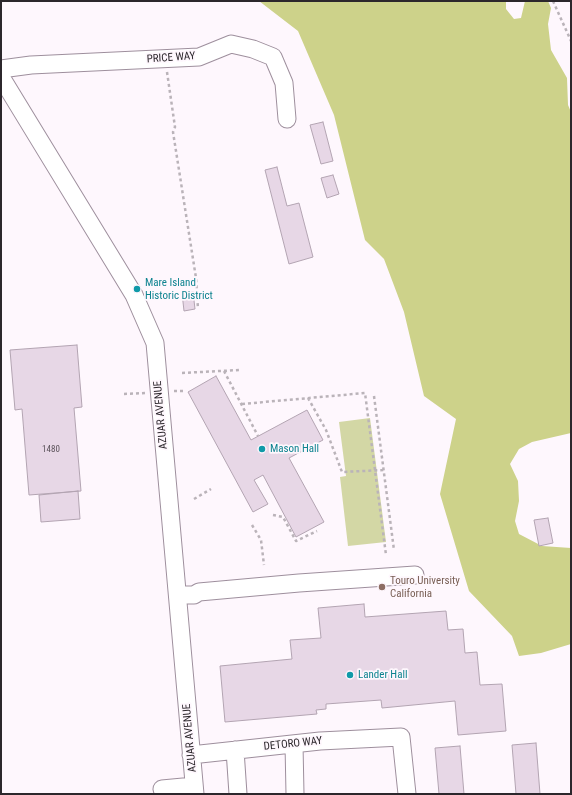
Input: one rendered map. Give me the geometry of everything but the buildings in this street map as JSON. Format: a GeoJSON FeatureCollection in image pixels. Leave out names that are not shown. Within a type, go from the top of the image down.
{"type":"FeatureCollection","features":[{"type":"Feature","properties":{"kind":"street","name":"PRICE WAY"},"geometry":{"type":"LineString","coordinates":[[1,69],[31,65],[199,57],[231,44],[253,49],[273,57],[284,83],[287,119]]}},
{"type":"Feature","properties":{"kind":"street","name":"AZUAR AVENUE"},"geometry":{"type":"LineString","coordinates":[[1,77],[134,295],[155,343],[194,790]]}},
{"type":"Feature","properties":{"kind":"street"},"geometry":{"type":"LineString","coordinates":[[178,595],[194,595],[199,592],[292,584],[415,575]]}},
{"type":"Feature","properties":{"kind":"street","name":"DETORO WAY"},"geometry":{"type":"LineString","coordinates":[[191,755],[294,744],[401,737],[407,794]]}},
{"type":"Feature","properties":{"kind":"street"},"geometry":{"type":"LineString","coordinates":[[294,744],[295,794]]}},
{"type":"Feature","properties":{"kind":"street"},"geometry":{"type":"LineString","coordinates":[[235,750],[238,794]]}},
{"type":"Feature","properties":{"kind":"street"},"geometry":{"type":"LineString","coordinates":[[162,789],[194,790]]}},
{"type":"Feature","properties":{"kind":"path"},"geometry":{"type":"LineString","coordinates":[[553,1],[571,41]]}},
{"type":"Feature","properties":{"kind":"path"},"geometry":{"type":"LineString","coordinates":[[166,59],[175,127],[173,132],[196,278],[198,309]]}},
{"type":"Feature","properties":{"kind":"path"},"geometry":{"type":"LineString","coordinates":[[224,370],[258,436]]}},
{"type":"Feature","properties":{"kind":"path"},"geometry":{"type":"LineString","coordinates":[[182,373],[239,370]]}},
{"type":"Feature","properties":{"kind":"path"},"geometry":{"type":"LineString","coordinates":[[242,404],[365,393],[386,555]]}},
{"type":"Feature","properties":{"kind":"path"},"geometry":{"type":"LineString","coordinates":[[374,396],[394,550]]}},
{"type":"Feature","properties":{"kind":"path"},"geometry":{"type":"LineString","coordinates":[[308,398],[326,430],[342,472],[384,470]]}},
{"type":"Feature","properties":{"kind":"path"},"geometry":{"type":"LineString","coordinates":[[194,499],[211,489]]}},
{"type":"Feature","properties":{"kind":"path"},"geometry":{"type":"LineString","coordinates":[[273,515],[283,516],[296,541],[317,530]]}},
{"type":"Feature","properties":{"kind":"path"},"geometry":{"type":"LineString","coordinates":[[252,525],[261,540],[264,565]]}},
{"type":"Feature","properties":{"kind":"green space"},"geometry":{"type":"Polygon","coordinates":[[[259,1],[506,1],[506,9],[514,19],[521,18],[525,1],[548,1],[551,8],[548,24],[551,50],[567,78],[568,105],[571,112],[571,433],[532,442],[519,449],[510,464],[518,481],[519,501],[515,521],[519,534],[542,546],[571,548],[571,644],[541,653],[519,656],[512,636],[469,591],[440,494],[456,419],[424,396],[404,312],[384,259],[365,240],[334,115],[298,31],[259,1]]]}},
{"type":"Feature","properties":{"kind":"green space"},"geometry":{"type":"Polygon","coordinates":[[[370,418],[386,542],[348,546],[340,477],[346,476],[339,422],[370,418]]]}},
{"type":"Feature","properties":{"kind":"place","name":"Mare Island Historic District"},"geometry":{"type":"Point","coordinates":[137,289]}},
{"type":"Feature","properties":{"kind":"place","name":"Mason Hall"},"geometry":{"type":"Point","coordinates":[262,449]}},
{"type":"Feature","properties":{"kind":"place","name":"Touro University California"},"geometry":{"type":"Point","coordinates":[382,587]}},
{"type":"Feature","properties":{"kind":"place","name":"Lander Hall"},"geometry":{"type":"Point","coordinates":[350,675]}}]}
